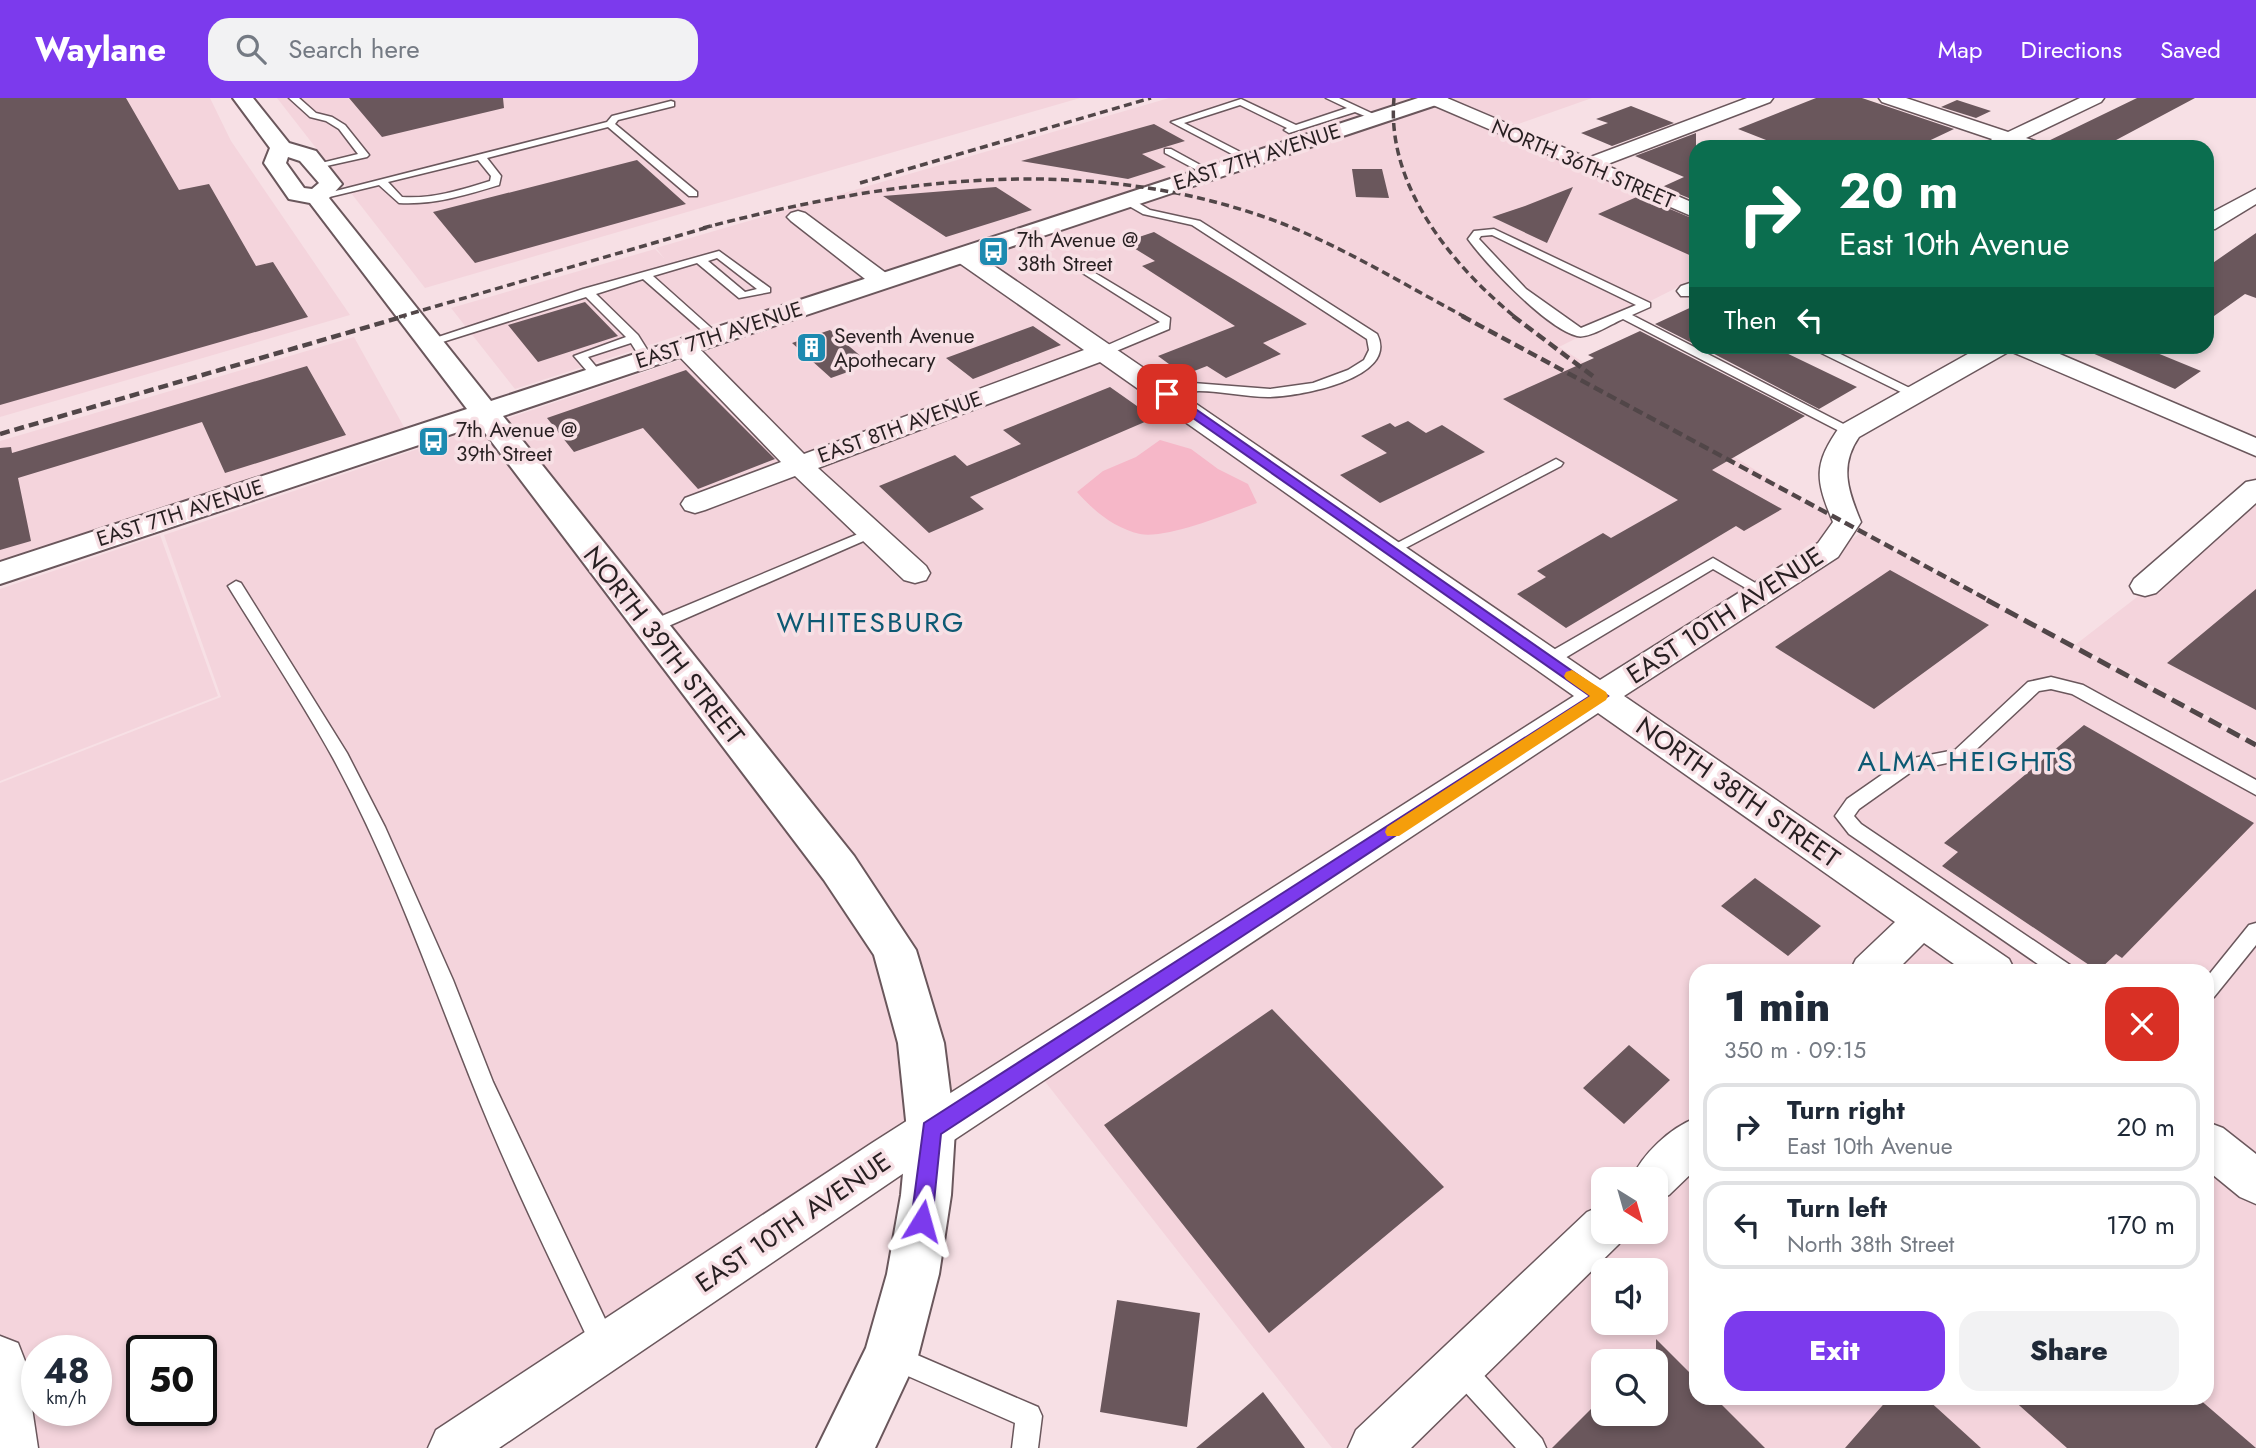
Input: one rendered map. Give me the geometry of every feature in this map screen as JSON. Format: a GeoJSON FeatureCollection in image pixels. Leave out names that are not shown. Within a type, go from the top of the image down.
{"type":"FeatureCollection","features":[{"type":"Feature","properties":{"kind":"main road","name":"NORTH 39TH STREET"},"geometry":{"type":"LineString","coordinates":[[243,98],[281,148],[308,156],[317,167]]}},
{"type":"Feature","properties":{"kind":"main road","name":"EAST 7TH AVENUE"},"geometry":{"type":"LineString","coordinates":[[0,573],[597,375],[640,348],[684,346],[714,337],[1249,160],[1302,134],[1377,118],[1435,98]]}},
{"type":"Feature","properties":{"kind":"main road","name":"NORTH 39TH STREET"},"geometry":{"type":"LineString","coordinates":[[281,148],[275,163],[297,194],[317,197],[839,868],[894,950],[921,1043],[931,1129],[926,1195],[913,1273],[891,1356],[845,1448]]}},
{"type":"Feature","properties":{"kind":"main road"},"geometry":{"type":"LineString","coordinates":[[317,167],[331,184],[317,197]]}},
{"type":"Feature","properties":{"kind":"street","name":"NORTH 36TH STREET"},"geometry":{"type":"LineString","coordinates":[[1435,98],[1689,209]]}},
{"type":"Feature","properties":{"kind":"street"},"geometry":{"type":"LineString","coordinates":[[1588,165],[1764,98]]}},
{"type":"Feature","properties":{"kind":"street"},"geometry":{"type":"LineString","coordinates":[[1888,98],[2012,140]]}},
{"type":"Feature","properties":{"kind":"street"},"geometry":{"type":"LineString","coordinates":[[2009,139],[2095,98]]}},
{"type":"Feature","properties":{"kind":"street"},"geometry":{"type":"LineString","coordinates":[[2217,209],[2256,195]]}},
{"type":"Feature","properties":{"kind":"street"},"geometry":{"type":"LineString","coordinates":[[2217,209],[2256,222]]}},
{"type":"Feature","properties":{"kind":"street"},"geometry":{"type":"LineString","coordinates":[[798,217],[882,281]]}},
{"type":"Feature","properties":{"kind":"street","name":"NORTH 38TH STREET"},"geometry":{"type":"LineString","coordinates":[[963,255],[1985,964]]}},
{"type":"Feature","properties":{"kind":"street"},"geometry":{"type":"LineString","coordinates":[[684,346],[799,464],[915,573]]}},
{"type":"Feature","properties":{"kind":"street","name":"EAST 8TH AVENUE"},"geometry":{"type":"LineString","coordinates":[[695,504],[1105,351]]}},
{"type":"Feature","properties":{"kind":"street","name":"EAST 10TH AVENUE"},"geometry":{"type":"LineString","coordinates":[[454,1448],[931,1129],[1760,591],[1828,550],[1847,522],[1832,488],[1830,465],[1836,448],[1850,431],[1986,354]]}},
{"type":"Feature","properties":{"kind":"street"},"geometry":{"type":"LineString","coordinates":[[2038,354],[2256,448]]}},
{"type":"Feature","properties":{"kind":"street"},"geometry":{"type":"LineString","coordinates":[[2146,586],[2256,488]]}},
{"type":"Feature","properties":{"kind":"street"},"geometry":{"type":"LineString","coordinates":[[1877,964],[1923,920]]}},
{"type":"Feature","properties":{"kind":"street"},"geometry":{"type":"LineString","coordinates":[[1667,1167],[1689,1146]]}},
{"type":"Feature","properties":{"kind":"street"},"geometry":{"type":"LineString","coordinates":[[2214,1149],[2256,1182]]}},
{"type":"Feature","properties":{"kind":"street"},"geometry":{"type":"LineString","coordinates":[[1374,1448],[1591,1240]]}},
{"type":"Feature","properties":{"kind":"street"},"geometry":{"type":"LineString","coordinates":[[0,1362],[12,1448]]}},
{"type":"Feature","properties":{"kind":"lane"},"geometry":{"type":"LineString","coordinates":[[294,98],[313,115],[329,119],[342,127],[364,155],[317,167]]}},
{"type":"Feature","properties":{"kind":"lane"},"geometry":{"type":"LineString","coordinates":[[1331,98],[1377,118]]}},
{"type":"Feature","properties":{"kind":"lane"},"geometry":{"type":"LineString","coordinates":[[1249,160],[1176,122],[1241,102],[1302,134],[1355,109]]}},
{"type":"Feature","properties":{"kind":"lane"},"geometry":{"type":"LineString","coordinates":[[317,197],[610,124],[615,118],[671,104]]}},
{"type":"Feature","properties":{"kind":"lane"},"geometry":{"type":"LineString","coordinates":[[610,124],[693,194]]}},
{"type":"Feature","properties":{"kind":"lane"},"geometry":{"type":"LineString","coordinates":[[1168,151],[1209,173]]}},
{"type":"Feature","properties":{"kind":"lane"},"geometry":{"type":"LineString","coordinates":[[381,181],[399,201],[414,202],[451,196],[495,183],[496,176],[480,156]]}},
{"type":"Feature","properties":{"kind":"lane"},"geometry":{"type":"LineString","coordinates":[[1126,200],[1147,212],[1196,223],[1373,337],[1376,347],[1375,357],[1366,366],[1336,380],[1292,392],[1258,393],[1195,387],[1167,394]]}},
{"type":"Feature","properties":{"kind":"lane"},"geometry":{"type":"LineString","coordinates":[[1623,315],[1646,305],[1494,232],[1478,233],[1473,239],[1514,284],[1560,323],[1580,333],[1623,315],[1689,349]]}},
{"type":"Feature","properties":{"kind":"lane"},"geometry":{"type":"LineString","coordinates":[[429,342],[587,291],[644,274],[699,259],[719,254],[766,290],[743,296],[699,259]]}},
{"type":"Feature","properties":{"kind":"lane"},"geometry":{"type":"LineString","coordinates":[[1085,271],[1166,321],[1165,326],[1105,351]]}},
{"type":"Feature","properties":{"kind":"lane"},"geometry":{"type":"LineString","coordinates":[[644,274],[714,337]]}},
{"type":"Feature","properties":{"kind":"lane"},"geometry":{"type":"LineString","coordinates":[[587,291],[640,348]]}},
{"type":"Feature","properties":{"kind":"lane"},"geometry":{"type":"LineString","coordinates":[[1699,354],[1850,431]]}},
{"type":"Feature","properties":{"kind":"lane"},"geometry":{"type":"LineString","coordinates":[[1830,354],[1916,394]]}},
{"type":"Feature","properties":{"kind":"lane"},"geometry":{"type":"LineString","coordinates":[[1391,550],[1556,463]]}},
{"type":"Feature","properties":{"kind":"lane"},"geometry":{"type":"LineString","coordinates":[[651,627],[870,533]]}},
{"type":"Feature","properties":{"kind":"lane"},"geometry":{"type":"LineString","coordinates":[[1549,660],[1713,563],[1760,591]]}},
{"type":"Feature","properties":{"kind":"lane"},"geometry":{"type":"LineString","coordinates":[[236,586],[341,757],[376,827],[443,980],[482,1082],[527,1184],[605,1347]]}},
{"type":"Feature","properties":{"kind":"lane"},"geometry":{"type":"LineString","coordinates":[[2053,964],[1854,829],[1844,816],[1853,804],[1909,765],[1960,755],[2034,686],[2051,683],[2077,689],[2256,788]]}},
{"type":"Feature","properties":{"kind":"lane"},"geometry":{"type":"LineString","coordinates":[[2214,982],[2256,931]]}},
{"type":"Feature","properties":{"kind":"lane"},"geometry":{"type":"LineString","coordinates":[[891,1356],[1029,1416],[1025,1448]]}},
{"type":"Feature","properties":{"kind":"lane"},"geometry":{"type":"LineString","coordinates":[[1458,1367],[1533,1448]]}},
{"type":"Feature","properties":{"kind":"shaded area"},"geometry":{"type":"Polygon","coordinates":[[[0,98],[210,98],[231,141],[350,315],[0,417],[0,98]]]}},
{"type":"Feature","properties":{"kind":"shaded area"},"geometry":{"type":"Polygon","coordinates":[[[277,98],[1080,98],[425,288],[277,98]]]}},
{"type":"Feature","properties":{"kind":"shaded area"},"geometry":{"type":"Polygon","coordinates":[[[1169,98],[1592,98],[1510,127],[1459,105],[1443,110],[1689,215],[1689,282],[1559,347],[1846,527],[445,1448],[0,1448],[0,783],[221,697],[164,535],[748,337],[729,319],[515,389],[451,308],[655,249],[664,258],[656,248],[1169,98]]]}},
{"type":"Feature","properties":{"kind":"shaded area"},"geometry":{"type":"Polygon","coordinates":[[[354,337],[409,436],[0,571],[0,441],[354,337]]]}},
{"type":"Feature","properties":{"kind":"shaded area"},"geometry":{"type":"Polygon","coordinates":[[[1160,440],[1191,449],[1218,469],[1248,484],[1257,503],[1215,519],[1152,535],[1122,528],[1090,506],[1077,492],[1103,471],[1136,457],[1160,440]]]}},
{"type":"Feature","properties":{"kind":"shaded area"},"geometry":{"type":"Polygon","coordinates":[[[2256,505],[2256,741],[2075,645],[2256,505]]]}},
{"type":"Feature","properties":{"kind":"shaded area"},"geometry":{"type":"Polygon","coordinates":[[[1861,533],[2256,745],[2256,1448],[1332,1448],[1036,1070],[1861,533]]]}},
{"type":"Feature","properties":{"kind":"shaded area"},"geometry":{"type":"Polygon","coordinates":[[[160,535],[218,696],[0,781],[0,589],[160,535]]]}},
{"type":"Feature","properties":{"kind":"building"},"geometry":{"type":"Polygon","coordinates":[[[0,98],[126,98],[179,190],[209,184],[256,266],[273,262],[308,317],[0,405],[0,98]]]}},
{"type":"Feature","properties":{"kind":"building"},"geometry":{"type":"Polygon","coordinates":[[[349,98],[503,98],[504,108],[382,137],[349,98]]]}},
{"type":"Feature","properties":{"kind":"building"},"geometry":{"type":"Polygon","coordinates":[[[1816,98],[1862,98],[1954,129],[1931,140],[1766,140],[1738,129],[1816,98]]]}},
{"type":"Feature","properties":{"kind":"building"},"geometry":{"type":"Polygon","coordinates":[[[2137,98],[2195,98],[2116,140],[2050,140],[2137,98]]]}},
{"type":"Feature","properties":{"kind":"building"},"geometry":{"type":"Polygon","coordinates":[[[1957,100],[1991,111],[1976,118],[1941,107],[1957,100]]]}},
{"type":"Feature","properties":{"kind":"building"},"geometry":{"type":"Polygon","coordinates":[[[1631,106],[1674,123],[1612,146],[1581,133],[1608,123],[1596,119],[1631,106]]]}},
{"type":"Feature","properties":{"kind":"building"},"geometry":{"type":"Polygon","coordinates":[[[1154,124],[1185,141],[1142,154],[1166,167],[1128,179],[1021,161],[1154,124]]]}},
{"type":"Feature","properties":{"kind":"building"},"geometry":{"type":"Polygon","coordinates":[[[1696,133],[1696,140],[1689,140],[1689,198],[1662,187],[1684,177],[1635,156],[1696,133]]]}},
{"type":"Feature","properties":{"kind":"building"},"geometry":{"type":"Polygon","coordinates":[[[637,160],[686,204],[475,263],[433,212],[637,160]]]}},
{"type":"Feature","properties":{"kind":"building"},"geometry":{"type":"Polygon","coordinates":[[[1352,169],[1382,169],[1389,198],[1356,197],[1352,169]]]}},
{"type":"Feature","properties":{"kind":"building"},"geometry":{"type":"Polygon","coordinates":[[[996,187],[1032,210],[946,237],[883,196],[996,187]]]}},
{"type":"Feature","properties":{"kind":"building"},"geometry":{"type":"Polygon","coordinates":[[[1573,187],[1547,243],[1492,217],[1525,206],[1573,187]]]}},
{"type":"Feature","properties":{"kind":"building"},"geometry":{"type":"Polygon","coordinates":[[[1639,196],[1689,217],[1689,255],[1598,214],[1639,196]]]}},
{"type":"Feature","properties":{"kind":"building"},"geometry":{"type":"Polygon","coordinates":[[[1154,232],[1307,324],[1263,343],[1281,354],[1226,378],[1207,366],[1184,375],[1158,356],[1235,326],[1142,266],[1155,261],[1124,242],[1154,232]]]}},
{"type":"Feature","properties":{"kind":"building"},"geometry":{"type":"Polygon","coordinates":[[[2256,233],[2256,298],[2245,294],[2214,316],[2214,262],[2256,233]]]}},
{"type":"Feature","properties":{"kind":"building"},"geometry":{"type":"Polygon","coordinates":[[[585,302],[618,336],[538,362],[508,325],[585,302]]]}},
{"type":"Feature","properties":{"kind":"building"},"geometry":{"type":"Polygon","coordinates":[[[1689,308],[1689,341],[1655,324],[1689,308]]]}},
{"type":"Feature","properties":{"kind":"building"},"geometry":{"type":"Polygon","coordinates":[[[1033,326],[1061,345],[973,379],[946,358],[1033,326]]]}},
{"type":"Feature","properties":{"kind":"building","name":"Seventh Avenue Apothecary"},"geometry":{"type":"Polygon","coordinates":[[[830,330],[870,364],[831,378],[792,343],[830,330]]]}},
{"type":"Feature","properties":{"kind":"building"},"geometry":{"type":"Polygon","coordinates":[[[1640,331],[1805,416],[1712,470],[1782,509],[1744,531],[1736,526],[1566,628],[1517,594],[1546,577],[1537,571],[1603,533],[1611,538],[1678,500],[1503,399],[1594,358],[1588,355],[1640,331]]]}},
{"type":"Feature","properties":{"kind":"building"},"geometry":{"type":"Polygon","coordinates":[[[1714,354],[1789,354],[1857,387],[1819,409],[1714,354]]]}},
{"type":"Feature","properties":{"kind":"building"},"geometry":{"type":"Polygon","coordinates":[[[2094,354],[2160,354],[2201,371],[2175,389],[2094,354]]]}},
{"type":"Feature","properties":{"kind":"building"},"geometry":{"type":"Polygon","coordinates":[[[307,366],[346,435],[225,473],[202,422],[18,478],[31,541],[0,550],[0,448],[11,447],[12,453],[307,366]]]}},
{"type":"Feature","properties":{"kind":"building"},"geometry":{"type":"Polygon","coordinates":[[[686,370],[775,459],[698,489],[643,428],[574,452],[547,418],[686,370]]]}},
{"type":"Feature","properties":{"kind":"building"},"geometry":{"type":"Polygon","coordinates":[[[1110,387],[1154,418],[970,497],[984,509],[929,533],[879,486],[955,455],[967,466],[1021,444],[1003,430],[1110,387]]]}},
{"type":"Feature","properties":{"kind":"building"},"geometry":{"type":"Polygon","coordinates":[[[1408,421],[1426,433],[1442,425],[1485,452],[1380,503],[1340,475],[1387,453],[1361,436],[1390,423],[1395,427],[1408,421]]]}},
{"type":"Feature","properties":{"kind":"building"},"geometry":{"type":"Polygon","coordinates":[[[1890,570],[1989,625],[1874,709],[1775,647],[1890,570]]]}},
{"type":"Feature","properties":{"kind":"building"},"geometry":{"type":"Polygon","coordinates":[[[2256,589],[2256,710],[2167,663],[2256,589]]]}},
{"type":"Feature","properties":{"kind":"building"},"geometry":{"type":"Polygon","coordinates":[[[2084,725],[2254,823],[2122,958],[2116,954],[2105,964],[2088,964],[1942,866],[1958,852],[1944,843],[2084,725]]]}},
{"type":"Feature","properties":{"kind":"building"},"geometry":{"type":"Polygon","coordinates":[[[1755,878],[1821,926],[1788,956],[1721,906],[1755,878]]]}},
{"type":"Feature","properties":{"kind":"building"},"geometry":{"type":"Polygon","coordinates":[[[1272,1009],[1444,1187],[1269,1333],[1104,1125],[1272,1009]]]}},
{"type":"Feature","properties":{"kind":"building"},"geometry":{"type":"Polygon","coordinates":[[[1629,1045],[1670,1080],[1624,1124],[1583,1088],[1629,1045]]]}},
{"type":"Feature","properties":{"kind":"building"},"geometry":{"type":"Polygon","coordinates":[[[1117,1300],[1200,1313],[1187,1427],[1100,1412],[1117,1300]]]}},
{"type":"Feature","properties":{"kind":"building"},"geometry":{"type":"Polygon","coordinates":[[[1656,1339],[1666,1349],[1656,1349],[1656,1339]]]}},
{"type":"Feature","properties":{"kind":"building"},"geometry":{"type":"Polygon","coordinates":[[[1668,1351],[1689,1372],[1689,1405],[1722,1405],[1765,1448],[1552,1448],[1591,1409],[1591,1426],[1668,1426],[1668,1351]]]}},
{"type":"Feature","properties":{"kind":"building"},"geometry":{"type":"Polygon","coordinates":[[[1263,1392],[1305,1448],[1196,1448],[1236,1415],[1263,1392]]]}},
{"type":"Feature","properties":{"kind":"building"},"geometry":{"type":"Polygon","coordinates":[[[1883,1405],[1934,1405],[1981,1448],[1845,1448],[1883,1405]]]}},
{"type":"Feature","properties":{"kind":"building"},"geometry":{"type":"Polygon","coordinates":[[[2019,1405],[2206,1405],[2256,1448],[2067,1448],[2019,1405]]]}},
{"type":"Feature","properties":{"kind":"railway"},"geometry":{"type":"LineString","coordinates":[[860,183],[1151,98]]}},
{"type":"Feature","properties":{"kind":"railway"},"geometry":{"type":"LineString","coordinates":[[1394,98],[1394,131],[1401,162],[1412,192],[1428,221],[1468,273],[1515,317]]}},
{"type":"Feature","properties":{"kind":"railway"},"geometry":{"type":"LineString","coordinates":[[703,228],[775,210],[920,185],[992,180],[1065,180],[1137,186],[1209,200],[1281,223],[1352,255],[1465,317]]}},
{"type":"Feature","properties":{"kind":"railway"},"geometry":{"type":"LineString","coordinates":[[399,317],[712,226]]}},
{"type":"Feature","properties":{"kind":"railway"},"geometry":{"type":"LineString","coordinates":[[0,434],[405,316]]}},
{"type":"Feature","properties":{"kind":"railway"},"geometry":{"type":"LineString","coordinates":[[1462,316],[1990,601]]}},
{"type":"Feature","properties":{"kind":"railway"},"geometry":{"type":"LineString","coordinates":[[1513,316],[1594,377]]}},
{"type":"Feature","properties":{"kind":"railway"},"geometry":{"type":"LineString","coordinates":[[1987,600],[2256,745]]}},
{"type":"Feature","properties":{"kind":"slow traffic"},"geometry":{"type":"LineString","coordinates":[[1393,832],[1601,696],[1572,676]]}},
{"type":"Feature","properties":{"kind":"place","name":"7th Avenue @ 38th Street"},"geometry":{"type":"Point","coordinates":[994,252]}},
{"type":"Feature","properties":{"kind":"place","name":"Seventh Avenue Apothecary"},"geometry":{"type":"Point","coordinates":[811,348]}},
{"type":"Feature","properties":{"kind":"place","name":"7th Avenue @ 39th Street"},"geometry":{"type":"Point","coordinates":[433,442]}},
{"type":"Feature","properties":{"kind":"district","name":"WHITESBURG"},"geometry":{"type":"Point","coordinates":[871,622]}},
{"type":"Feature","properties":{"kind":"district","name":"ALMA HEIGHTS"},"geometry":{"type":"Point","coordinates":[1966,761]}},
{"type":"Feature","properties":{"kind":"route"},"geometry":{"type":"LineString","coordinates":[[922,1221],[931,1129],[1601,696],[1167,394]]}}]}
